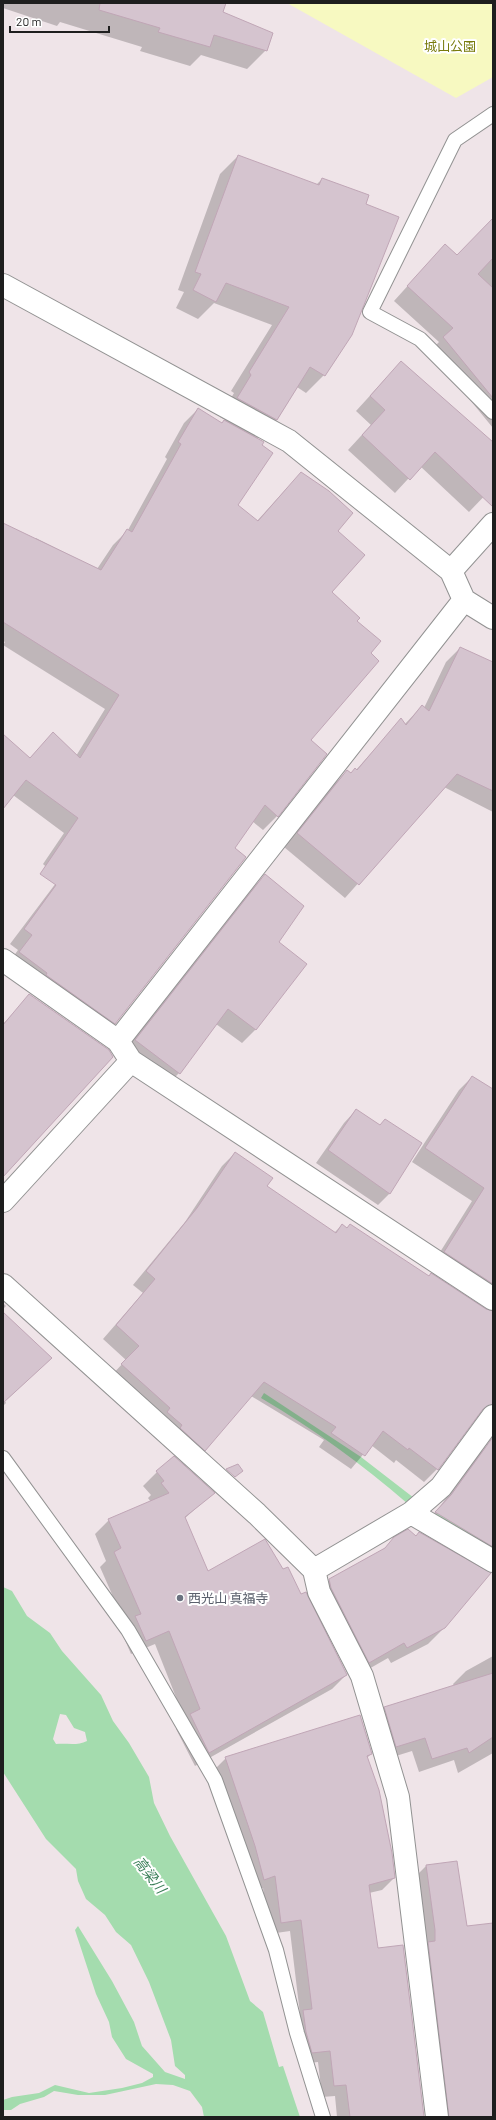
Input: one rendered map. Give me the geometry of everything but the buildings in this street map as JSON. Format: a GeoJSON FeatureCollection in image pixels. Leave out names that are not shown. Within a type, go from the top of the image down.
{"type":"FeatureCollection","features":[{"type":"Feature","properties":{"kind":"street"},"geometry":{"type":"LineString","coordinates":[[3,285],[289,442],[451,571],[464,600],[493,618]]}},
{"type":"Feature","properties":{"kind":"street"},"geometry":{"type":"LineString","coordinates":[[451,571],[493,524]]}},
{"type":"Feature","properties":{"kind":"street"},"geometry":{"type":"LineString","coordinates":[[118,1041],[464,600]]}},
{"type":"Feature","properties":{"kind":"street"},"geometry":{"type":"LineString","coordinates":[[3,960],[118,1041],[131,1061],[493,1299]]}},
{"type":"Feature","properties":{"kind":"street"},"geometry":{"type":"LineString","coordinates":[[3,1201],[131,1061]]}},
{"type":"Feature","properties":{"kind":"street"},"geometry":{"type":"LineString","coordinates":[[3,1285],[257,1514],[314,1570],[319,1592],[362,1676],[398,1797],[437,2117]]}},
{"type":"Feature","properties":{"kind":"street"},"geometry":{"type":"LineString","coordinates":[[314,1570],[411,1513],[441,1487],[493,1416]]}},
{"type":"Feature","properties":{"kind":"street"},"geometry":{"type":"LineString","coordinates":[[411,1513],[493,1561]]}},
{"type":"Feature","properties":{"kind":"lane"},"geometry":{"type":"LineString","coordinates":[[493,114],[455,140],[370,312],[420,339],[493,412]]}},
{"type":"Feature","properties":{"kind":"lane"},"geometry":{"type":"LineString","coordinates":[[3,1458],[128,1630],[215,1780],[276,1950],[297,2033],[323,2117]]}},
{"type":"Feature","properties":{"kind":"green space","name":"城山公園"},"geometry":{"type":"Polygon","coordinates":[[[287,3],[493,3],[493,77],[456,98],[287,3]]]}},
{"type":"Feature","properties":{"kind":"water"},"geometry":{"type":"Polygon","coordinates":[[[264,1393],[361,1457],[414,1498],[408,1504],[337,1448],[300,1422],[261,1398],[264,1393]]]}},
{"type":"Feature","properties":{"kind":"water","name":"高梁川"},"geometry":{"type":"Polygon","coordinates":[[[3,1587],[12,1591],[27,1616],[50,1633],[62,1651],[101,1695],[113,1721],[129,1743],[149,1777],[154,1803],[170,1836],[226,1936],[250,2001],[263,2012],[279,2067],[283,2066],[300,2117],[204,2117],[202,2107],[190,2091],[173,2085],[156,2084],[105,2095],[78,2095],[54,2091],[44,2097],[20,2104],[11,2110],[3,2110],[3,2100],[12,2097],[39,2093],[55,2085],[89,2093],[122,2088],[142,2083],[153,2077],[153,2074],[126,2059],[112,2037],[109,2022],[96,1994],[75,1930],[78,1926],[112,1981],[134,2022],[142,2046],[165,2072],[185,2079],[185,2075],[175,2066],[171,2040],[149,1982],[131,1945],[116,1932],[105,1915],[86,1899],[78,1881],[76,1869],[46,1839],[3,1772],[3,1587]],[[60,1714],[53,1739],[56,1744],[76,1744],[87,1741],[85,1732],[74,1728],[66,1715],[60,1714]]]}},
{"type":"Feature","properties":{"kind":"waterway"},"geometry":{"type":"LineString","coordinates":[[441,1517],[493,1547]]}},
{"type":"Feature","properties":{"kind":"place","name":"西光山 真福寺"},"geometry":{"type":"Point","coordinates":[180,1598]}}]}
